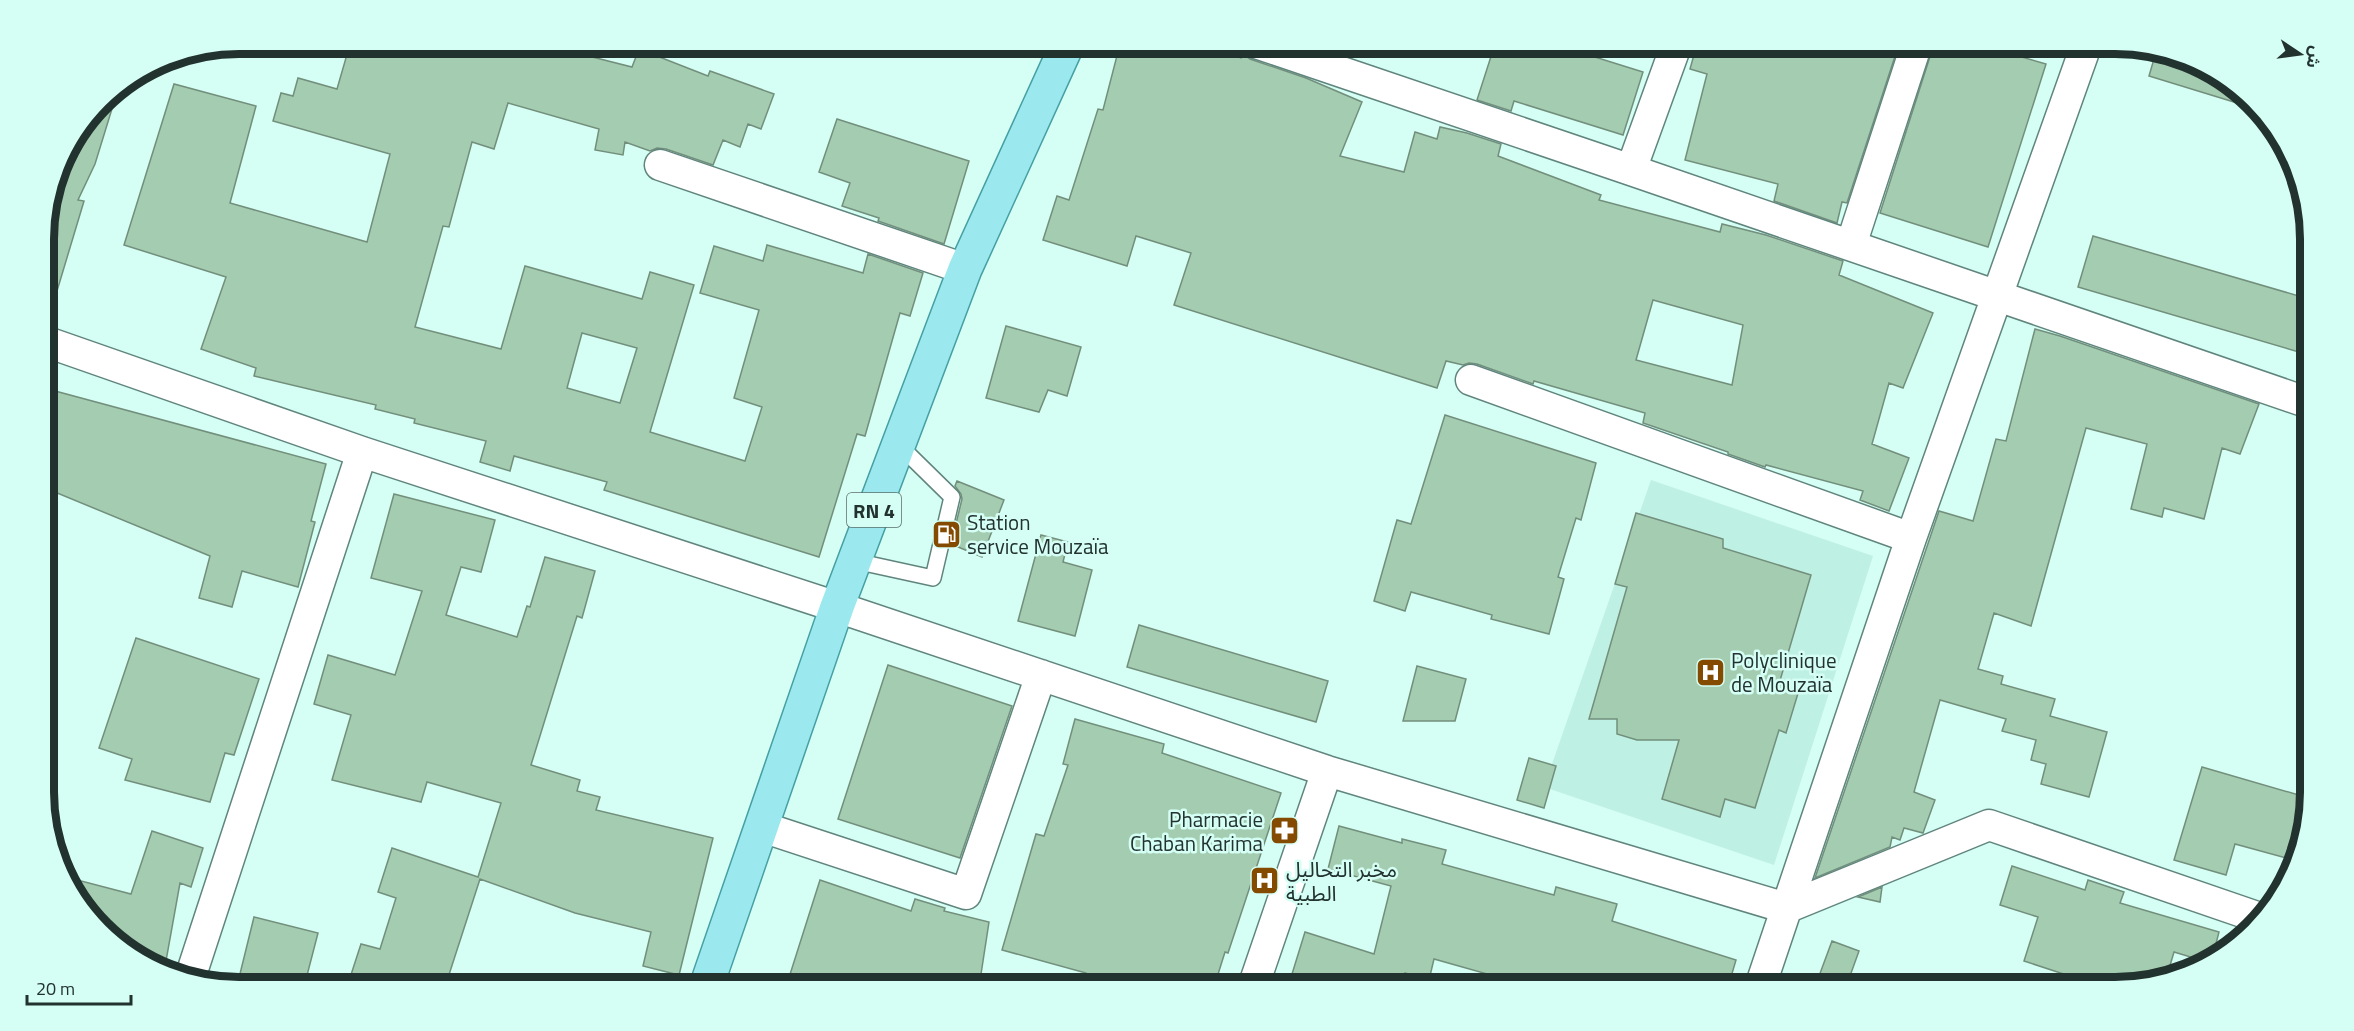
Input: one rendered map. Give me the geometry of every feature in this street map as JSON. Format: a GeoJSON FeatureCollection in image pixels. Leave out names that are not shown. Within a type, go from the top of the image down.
{"type":"FeatureCollection","features":[{"type":"Feature","properties":{"kind":"main road","name":"RN 4"},"geometry":{"type":"LineString","coordinates":[[710,977],[837,607],[965,269],[1063,54]]}},
{"type":"Feature","properties":{"kind":"street"},"geometry":{"type":"LineString","coordinates":[[1286,54],[1851,245],[2300,401]]}},
{"type":"Feature","properties":{"kind":"street"},"geometry":{"type":"LineString","coordinates":[[1631,170],[1673,54]]}},
{"type":"Feature","properties":{"kind":"street"},"geometry":{"type":"LineString","coordinates":[[1851,245],[1914,54]]}},
{"type":"Feature","properties":{"kind":"street"},"geometry":{"type":"LineString","coordinates":[[1763,977],[1911,538],[2083,54]]}},
{"type":"Feature","properties":{"kind":"street"},"geometry":{"type":"LineString","coordinates":[[660,165],[965,269]]}},
{"type":"Feature","properties":{"kind":"street"},"geometry":{"type":"LineString","coordinates":[[54,344],[362,452],[837,607],[1327,771],[1786,908],[1989,825],[2253,916]]}},
{"type":"Feature","properties":{"kind":"street"},"geometry":{"type":"LineString","coordinates":[[1471,380],[1911,538]]}},
{"type":"Feature","properties":{"kind":"street"},"geometry":{"type":"LineString","coordinates":[[192,971],[362,452]]}},
{"type":"Feature","properties":{"kind":"street"},"geometry":{"type":"LineString","coordinates":[[762,827],[966,894],[1041,675]]}},
{"type":"Feature","properties":{"kind":"street"},"geometry":{"type":"LineString","coordinates":[[1256,977],[1327,771]]}},
{"type":"Feature","properties":{"kind":"lane"},"geometry":{"type":"LineString","coordinates":[[855,561],[933,578],[952,497],[898,444]]}},
{"type":"Feature","properties":{"kind":"shaded area","name":"Polyclinique de Mouzaïa"},"geometry":{"type":"Polygon","coordinates":[[[1651,480],[1873,556],[1774,865],[1544,787],[1651,480]]]}},
{"type":"Feature","properties":{"kind":"building"},"geometry":{"type":"Polygon","coordinates":[[[347,54],[581,54],[632,67],[637,54],[652,54],[708,76],[710,71],[774,94],[761,129],[748,124],[740,147],[723,140],[713,165],[666,149],[657,148],[650,151],[625,142],[623,155],[595,150],[599,129],[508,103],[494,149],[472,142],[449,227],[443,226],[415,327],[501,349],[525,266],[642,299],[650,272],[694,285],[650,432],[745,461],[762,407],[734,398],[759,310],[700,293],[714,246],[763,261],[767,245],[863,273],[868,254],[923,273],[910,316],[900,313],[865,436],[857,434],[819,557],[604,490],[607,482],[514,456],[510,471],[480,462],[486,441],[414,423],[415,419],[375,409],[376,405],[254,376],[256,368],[201,349],[226,277],[124,245],[174,84],[256,106],[230,203],[367,242],[390,154],[273,121],[281,93],[293,96],[298,78],[337,89],[347,54]],[[582,333],[567,388],[620,403],[637,348],[582,333]]]}},
{"type":"Feature","properties":{"kind":"building"},"geometry":{"type":"Polygon","coordinates":[[[1117,54],[1231,54],[1241,58],[1243,54],[1250,59],[1306,78],[1362,102],[1340,156],[1404,172],[1415,132],[1437,139],[1440,127],[1501,144],[1498,156],[1601,195],[1599,200],[1720,232],[1722,224],[1766,235],[1843,261],[1839,275],[1933,313],[1903,388],[1889,383],[1872,444],[1909,458],[1889,511],[1860,500],[1863,491],[1766,465],[1765,467],[1643,423],[1645,413],[1534,381],[1533,384],[1477,364],[1463,365],[1446,361],[1437,388],[1174,305],[1191,253],[1136,236],[1127,266],[1043,240],[1057,196],[1069,200],[1098,109],[1103,110],[1117,54]],[[1653,300],[1636,360],[1732,385],[1743,325],[1653,300]]]}},
{"type":"Feature","properties":{"kind":"building"},"geometry":{"type":"Polygon","coordinates":[[[1492,54],[1585,54],[1643,72],[1623,135],[1514,101],[1511,111],[1477,100],[1492,54]]]}},
{"type":"Feature","properties":{"kind":"building"},"geometry":{"type":"Polygon","coordinates":[[[1694,54],[1896,54],[1847,203],[1842,202],[1837,223],[1774,201],[1778,184],[1685,160],[1707,74],[1690,69],[1694,54]]]}},
{"type":"Feature","properties":{"kind":"building"},"geometry":{"type":"Polygon","coordinates":[[[1931,54],[2011,54],[2046,64],[1988,247],[1880,213],[1931,54]]]}},
{"type":"Feature","properties":{"kind":"building"},"geometry":{"type":"Polygon","coordinates":[[[2154,59],[2175,64],[2208,79],[2242,104],[2149,76],[2154,59]]]}},
{"type":"Feature","properties":{"kind":"building"},"geometry":{"type":"Polygon","coordinates":[[[114,103],[95,164],[78,200],[84,201],[54,301],[54,227],[60,191],[79,146],[92,126],[114,103]]]}},
{"type":"Feature","properties":{"kind":"building"},"geometry":{"type":"Polygon","coordinates":[[[837,119],[969,161],[944,244],[842,206],[850,183],[819,172],[837,119]]]}},
{"type":"Feature","properties":{"kind":"building"},"geometry":{"type":"Polygon","coordinates":[[[2093,236],[2300,296],[2300,352],[2078,287],[2093,236]]]}},
{"type":"Feature","properties":{"kind":"building"},"geometry":{"type":"Polygon","coordinates":[[[1006,326],[1081,347],[1067,396],[1048,390],[1039,412],[986,398],[1006,326]]]}},
{"type":"Feature","properties":{"kind":"building"},"geometry":{"type":"Polygon","coordinates":[[[2035,329],[2259,404],[2240,454],[2222,448],[2204,519],[2164,508],[2162,517],[2131,509],[2147,444],[2086,428],[2031,626],[1994,613],[1978,669],[2003,676],[2001,684],[2055,699],[2050,716],[2107,732],[2089,797],[2041,784],[2046,764],[2031,760],[2036,740],[2002,731],[2006,719],[1940,700],[1914,792],[1935,800],[1923,833],[1904,828],[1900,840],[1892,837],[1890,847],[1815,878],[1939,511],[1973,521],[1996,439],[2006,441],[2035,329]]]}},
{"type":"Feature","properties":{"kind":"building"},"geometry":{"type":"Polygon","coordinates":[[[54,391],[326,464],[311,521],[315,522],[298,587],[242,571],[232,607],[199,598],[210,556],[54,492],[54,391]]]}},
{"type":"Feature","properties":{"kind":"building"},"geometry":{"type":"Polygon","coordinates":[[[1445,415],[1596,463],[1581,520],[1576,518],[1558,577],[1564,579],[1549,634],[1491,619],[1492,615],[1411,592],[1405,611],[1374,601],[1397,520],[1411,524],[1445,415]]]}},
{"type":"Feature","properties":{"kind":"building"},"geometry":{"type":"Polygon","coordinates":[[[957,481],[1004,500],[982,557],[951,544],[962,499],[955,486],[957,481]]]}},
{"type":"Feature","properties":{"kind":"building"},"geometry":{"type":"Polygon","coordinates":[[[394,494],[495,520],[481,572],[461,567],[446,615],[517,637],[527,606],[530,607],[545,557],[595,571],[582,618],[577,616],[531,765],[580,780],[577,791],[600,797],[596,810],[713,838],[679,975],[643,966],[651,932],[575,913],[480,879],[448,977],[350,977],[361,944],[380,949],[396,898],[378,892],[392,848],[478,877],[501,803],[427,782],[421,802],[332,780],[351,715],[314,704],[328,655],[395,675],[422,591],[371,578],[394,494]]]}},
{"type":"Feature","properties":{"kind":"building"},"geometry":{"type":"Polygon","coordinates":[[[1636,513],[1723,539],[1723,548],[1811,575],[1779,684],[1799,690],[1786,733],[1779,730],[1755,808],[1725,799],[1720,817],[1662,799],[1679,740],[1637,740],[1617,734],[1617,719],[1589,719],[1627,587],[1615,584],[1636,513]]]}},
{"type":"Feature","properties":{"kind":"building"},"geometry":{"type":"Polygon","coordinates":[[[1041,535],[1068,542],[1063,562],[1092,570],[1075,636],[1018,621],[1041,535]]]}},
{"type":"Feature","properties":{"kind":"building"},"geometry":{"type":"Polygon","coordinates":[[[1139,625],[1328,681],[1316,722],[1127,667],[1139,625]]]}},
{"type":"Feature","properties":{"kind":"building"},"geometry":{"type":"Polygon","coordinates":[[[136,638],[259,679],[234,755],[225,753],[210,802],[125,780],[132,759],[99,748],[136,638]]]}},
{"type":"Feature","properties":{"kind":"building"},"geometry":{"type":"Polygon","coordinates":[[[888,665],[1012,706],[960,858],[838,819],[888,665]]]}},
{"type":"Feature","properties":{"kind":"building"},"geometry":{"type":"Polygon","coordinates":[[[1417,666],[1466,679],[1455,721],[1403,721],[1417,666]]]}},
{"type":"Feature","properties":{"kind":"building"},"geometry":{"type":"Polygon","coordinates":[[[1075,719],[1164,744],[1162,753],[1281,793],[1228,953],[1225,952],[1217,977],[1085,977],[1086,973],[1002,950],[1036,834],[1044,836],[1068,765],[1063,764],[1075,719]]]}},
{"type":"Feature","properties":{"kind":"building"},"geometry":{"type":"Polygon","coordinates":[[[1529,758],[1556,766],[1544,808],[1517,800],[1529,758]]]}},
{"type":"Feature","properties":{"kind":"building"},"geometry":{"type":"Polygon","coordinates":[[[2202,767],[2300,795],[2296,828],[2288,858],[2235,844],[2226,875],[2174,860],[2202,767]]]}},
{"type":"Feature","properties":{"kind":"building"},"geometry":{"type":"Polygon","coordinates":[[[1339,826],[1402,843],[1402,839],[1446,850],[1442,864],[1554,895],[1556,887],[1617,904],[1612,921],[1736,960],[1731,977],[1498,977],[1434,959],[1430,977],[1405,973],[1404,977],[1291,977],[1305,932],[1374,954],[1391,886],[1328,869],[1339,826]]]}},
{"type":"Feature","properties":{"kind":"building"},"geometry":{"type":"Polygon","coordinates":[[[152,831],[203,848],[191,887],[180,883],[166,962],[126,939],[108,923],[92,905],[76,880],[131,894],[152,831]]]}},
{"type":"Feature","properties":{"kind":"building"},"geometry":{"type":"Polygon","coordinates":[[[2012,866],[2085,890],[2088,880],[2124,892],[2120,903],[2219,932],[2215,947],[2195,958],[2174,952],[2169,968],[2127,977],[2073,977],[2024,961],[2038,917],[2000,905],[2012,866]]]}},
{"type":"Feature","properties":{"kind":"building"},"geometry":{"type":"Polygon","coordinates":[[[820,880],[911,911],[915,899],[945,908],[944,911],[989,922],[981,977],[789,977],[820,880]]]}},
{"type":"Feature","properties":{"kind":"building"},"geometry":{"type":"Polygon","coordinates":[[[1882,887],[1880,902],[1858,897],[1882,887]]]}},
{"type":"Feature","properties":{"kind":"building"},"geometry":{"type":"Polygon","coordinates":[[[254,917],[318,933],[307,977],[239,977],[254,917]]]}},
{"type":"Feature","properties":{"kind":"building"},"geometry":{"type":"Polygon","coordinates":[[[1832,941],[1859,951],[1850,977],[1819,977],[1832,941]]]}},
{"type":"Feature","properties":{"kind":"place","name":"Station service Mouzaïa"},"geometry":{"type":"Point","coordinates":[946,534]}},
{"type":"Feature","properties":{"kind":"place","name":"Polyclinique de Mouzaïa"},"geometry":{"type":"Point","coordinates":[1710,672]}},
{"type":"Feature","properties":{"kind":"place","name":"Pharmacie Chaban Karima"},"geometry":{"type":"Point","coordinates":[1284,831]}},
{"type":"Feature","properties":{"kind":"place","name":"مخبر التحاليل الطبية"},"geometry":{"type":"Point","coordinates":[1265,881]}}]}
